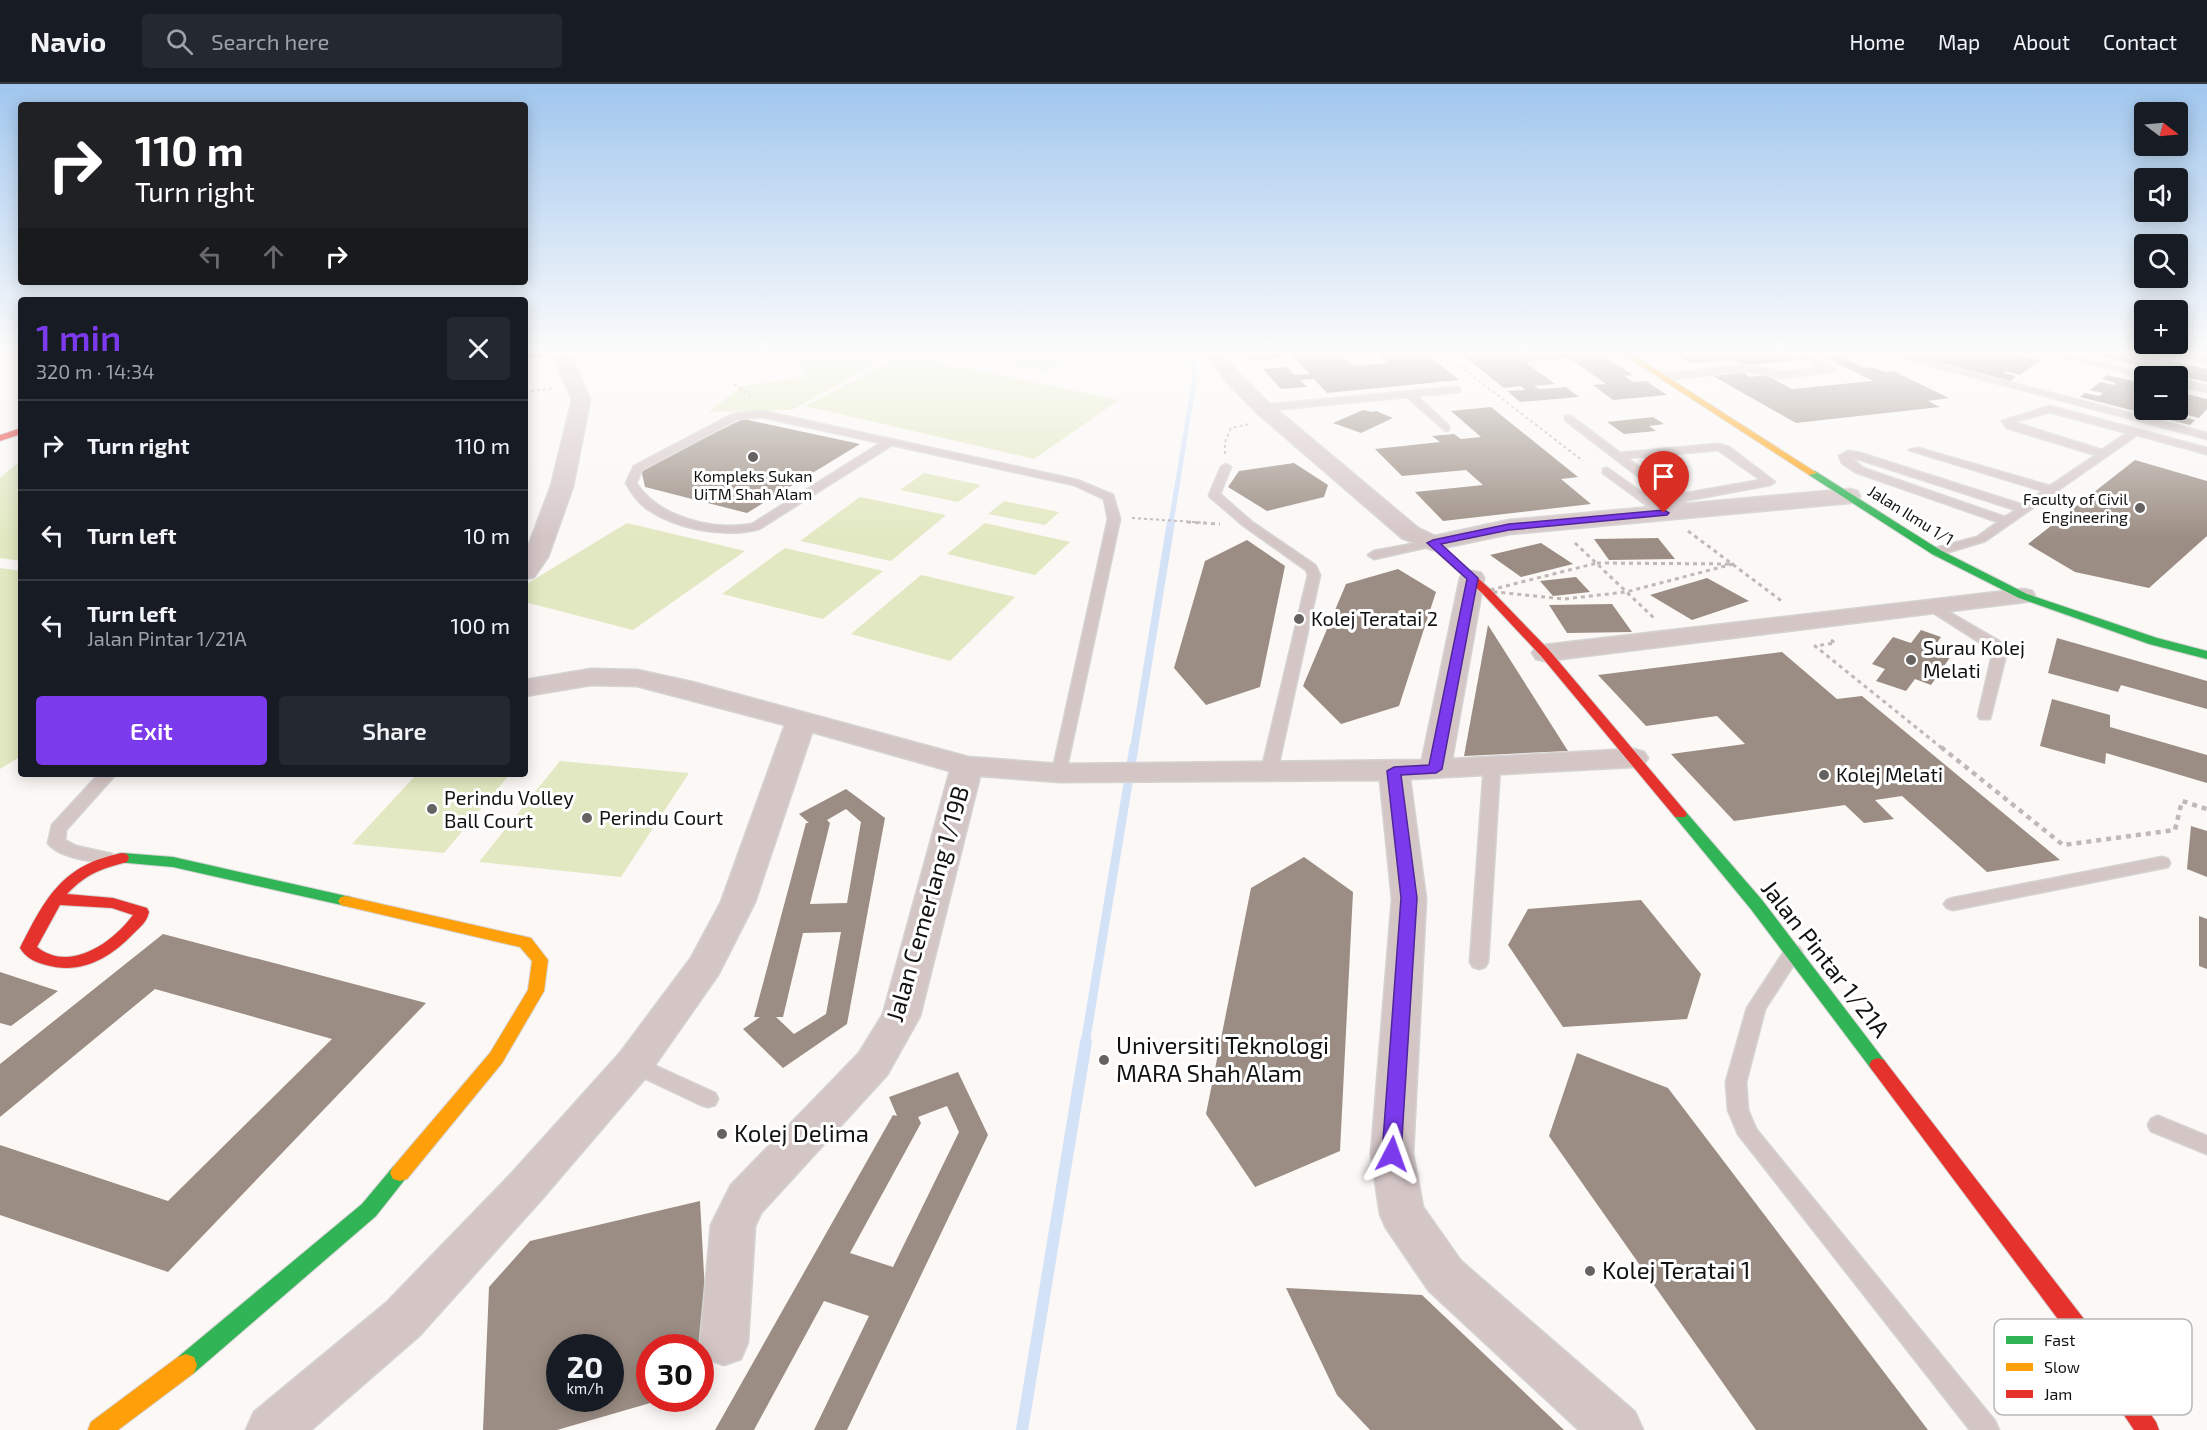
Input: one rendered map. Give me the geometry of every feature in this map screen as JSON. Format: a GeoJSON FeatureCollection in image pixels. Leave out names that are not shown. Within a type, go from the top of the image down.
{"type":"FeatureCollection","features":[{"type":"Feature","properties":{"kind":"street"},"geometry":{"type":"LineString","coordinates":[[528,568],[536,557],[562,486],[577,414]]}},
{"type":"Feature","properties":{"kind":"street"},"geometry":{"type":"LineString","coordinates":[[1270,414],[1410,534],[1433,543],[1509,527],[1675,507],[1849,496]]}},
{"type":"Feature","properties":{"kind":"street","name":"Jalan Ilmu 1/1"},"geometry":{"type":"LineString","coordinates":[[1721,414],[1936,552],[2024,596],[2153,641],[2207,655]]}},
{"type":"Feature","properties":{"kind":"street"},"geometry":{"type":"LineString","coordinates":[[0,438],[18,432]]}},
{"type":"Feature","properties":{"kind":"street","name":"Jalan Pintar 1/21A"},"geometry":{"type":"LineString","coordinates":[[1433,543],[1479,584],[1545,653],[1756,904],[2071,1319]]}},
{"type":"Feature","properties":{"kind":"street"},"geometry":{"type":"LineString","coordinates":[[1436,769],[1479,584]]}},
{"type":"Feature","properties":{"kind":"street"},"geometry":{"type":"LineString","coordinates":[[1545,653],[2024,596]]}},
{"type":"Feature","properties":{"kind":"street"},"geometry":{"type":"LineString","coordinates":[[528,688],[591,677],[637,678],[682,688],[967,766],[1073,773],[1394,771],[1633,758]]}},
{"type":"Feature","properties":{"kind":"street"},"geometry":{"type":"LineString","coordinates":[[272,1430],[403,1318],[526,1187],[634,1064],[705,966],[738,902],[801,721]]}},
{"type":"Feature","properties":{"kind":"street","name":"Jalan Cemerlang 1/19B"},"geometry":{"type":"LineString","coordinates":[[724,1342],[733,1225],[746,1199],[873,1064],[901,1016],[967,766]]}},
{"type":"Feature","properties":{"kind":"street"},"geometry":{"type":"LineString","coordinates":[[1394,771],[1409,898],[1392,1154],[1402,1214],[1445,1276],[1617,1430]]}},
{"type":"Feature","properties":{"kind":"street"},"geometry":{"type":"LineString","coordinates":[[55,899],[135,907],[141,912],[140,918],[106,950],[83,963],[69,965],[34,956],[28,948],[47,908],[55,899],[75,878],[112,859],[140,858],[173,862],[525,942],[540,960],[536,991],[496,1058],[369,1210],[200,1355],[99,1430]]}},
{"type":"Feature","properties":{"kind":"street","name":"Jalan Pintar 1/21A"},"geometry":{"type":"LineString","coordinates":[[2138,1415],[2148,1430]]}},
{"type":"Feature","properties":{"kind":"lane"},"geometry":{"type":"LineString","coordinates":[[890,442],[755,527],[743,531],[728,530],[666,516],[641,498],[631,483],[638,468],[736,416],[762,414],[890,442],[1077,483],[1109,497],[1114,519],[1073,773]]}},
{"type":"Feature","properties":{"kind":"lane"},"geometry":{"type":"LineString","coordinates":[[1431,414],[1446,428]]}},
{"type":"Feature","properties":{"kind":"lane"},"geometry":{"type":"LineString","coordinates":[[2034,414],[2007,422],[2010,426],[2104,454]]}},
{"type":"Feature","properties":{"kind":"lane"},"geometry":{"type":"LineString","coordinates":[[2068,414],[2207,451]]}},
{"type":"Feature","properties":{"kind":"lane"},"geometry":{"type":"LineString","coordinates":[[2121,414],[2207,436]]}},
{"type":"Feature","properties":{"kind":"lane"},"geometry":{"type":"LineString","coordinates":[[1568,418],[1618,456],[1675,507]]}},
{"type":"Feature","properties":{"kind":"lane"},"geometry":{"type":"LineString","coordinates":[[2195,433],[2207,421]]}},
{"type":"Feature","properties":{"kind":"lane"},"geometry":{"type":"LineString","coordinates":[[1936,552],[1981,539],[2135,432]]}},
{"type":"Feature","properties":{"kind":"lane"},"geometry":{"type":"LineString","coordinates":[[1607,471],[1675,507],[1770,482],[1725,449],[1718,447],[1618,456]]}},
{"type":"Feature","properties":{"kind":"lane"},"geometry":{"type":"LineString","coordinates":[[1914,450],[2053,490]]}},
{"type":"Feature","properties":{"kind":"lane"},"geometry":{"type":"LineString","coordinates":[[2007,521],[1859,470],[1844,456],[1856,455],[2025,509]]}},
{"type":"Feature","properties":{"kind":"lane"},"geometry":{"type":"LineString","coordinates":[[1226,466],[1214,495],[1248,524],[1311,568],[1314,574],[1269,772]]}},
{"type":"Feature","properties":{"kind":"lane"},"geometry":{"type":"LineString","coordinates":[[1374,555],[1433,543]]}},
{"type":"Feature","properties":{"kind":"lane"},"geometry":{"type":"LineString","coordinates":[[1930,606],[1994,644],[2000,651],[1985,716]]}},
{"type":"Feature","properties":{"kind":"lane"},"geometry":{"type":"LineString","coordinates":[[1479,962],[1492,766]]}},
{"type":"Feature","properties":{"kind":"lane"},"geometry":{"type":"LineString","coordinates":[[105,777],[58,829],[56,843],[71,850],[112,859]]}},
{"type":"Feature","properties":{"kind":"lane"},"geometry":{"type":"LineString","coordinates":[[1953,904],[2162,863]]}},
{"type":"Feature","properties":{"kind":"lane"},"geometry":{"type":"LineString","coordinates":[[1793,952],[1756,1008],[1737,1082],[1738,1110],[1748,1134],[1986,1430]]}},
{"type":"Feature","properties":{"kind":"lane"},"geometry":{"type":"LineString","coordinates":[[634,1064],[708,1099]]}},
{"type":"Feature","properties":{"kind":"lane"},"geometry":{"type":"LineString","coordinates":[[2158,1125],[2207,1145]]}},
{"type":"Feature","properties":{"kind":"path"},"geometry":{"type":"LineString","coordinates":[[1226,466],[1225,442],[1231,428],[1270,414]]}},
{"type":"Feature","properties":{"kind":"path"},"geometry":{"type":"LineString","coordinates":[[1522,414],[1583,461]]}},
{"type":"Feature","properties":{"kind":"path"},"geometry":{"type":"LineString","coordinates":[[1675,507],[1733,564],[1835,643],[1815,646],[2063,845],[2175,830],[2182,801],[2207,809]]}},
{"type":"Feature","properties":{"kind":"path"},"geometry":{"type":"LineString","coordinates":[[1139,519],[1188,523]]}},
{"type":"Feature","properties":{"kind":"path"},"geometry":{"type":"LineString","coordinates":[[1554,523],[1674,637]]}},
{"type":"Feature","properties":{"kind":"path"},"geometry":{"type":"LineString","coordinates":[[1479,584],[1597,563],[1733,564]]}},
{"type":"Feature","properties":{"kind":"path"},"geometry":{"type":"LineString","coordinates":[[1479,584],[1564,599],[1626,592],[1733,564]]}},
{"type":"Feature","properties":{"kind":"green space"},"geometry":{"type":"Polygon","coordinates":[[[839,414],[1099,414],[1034,459],[839,414]]]}},
{"type":"Feature","properties":{"kind":"green space"},"geometry":{"type":"Polygon","coordinates":[[[18,463],[18,561],[0,558],[0,478],[18,463]]]}},
{"type":"Feature","properties":{"kind":"green space"},"geometry":{"type":"Polygon","coordinates":[[[924,473],[981,485],[958,502],[900,490],[924,473]]]}},
{"type":"Feature","properties":{"kind":"green space"},"geometry":{"type":"Polygon","coordinates":[[[860,497],[946,515],[891,561],[800,541],[860,497]]]}},
{"type":"Feature","properties":{"kind":"green space"},"geometry":{"type":"Polygon","coordinates":[[[1004,501],[1059,512],[1045,525],[988,514],[1004,501]]]}},
{"type":"Feature","properties":{"kind":"green space"},"geometry":{"type":"Polygon","coordinates":[[[627,523],[745,551],[633,630],[528,603],[528,583],[627,523]]]}},
{"type":"Feature","properties":{"kind":"green space"},"geometry":{"type":"Polygon","coordinates":[[[985,523],[1070,542],[1035,575],[947,554],[985,523]]]}},
{"type":"Feature","properties":{"kind":"green space"},"geometry":{"type":"Polygon","coordinates":[[[785,548],[883,571],[823,619],[722,594],[785,548]]]}},
{"type":"Feature","properties":{"kind":"green space"},"geometry":{"type":"Polygon","coordinates":[[[0,568],[18,571],[18,758],[0,769],[0,568]]]}},
{"type":"Feature","properties":{"kind":"green space"},"geometry":{"type":"Polygon","coordinates":[[[921,575],[1015,597],[950,661],[851,634],[921,575]]]}},
{"type":"Feature","properties":{"kind":"green space","name":"Perindu Court"},"geometry":{"type":"Polygon","coordinates":[[[560,761],[689,773],[621,877],[479,862],[560,761]]]}},
{"type":"Feature","properties":{"kind":"green space","name":"Perindu Volley Ball Court"},"geometry":{"type":"Polygon","coordinates":[[[414,777],[507,777],[444,853],[352,844],[414,777]]]}},
{"type":"Feature","properties":{"kind":"building"},"geometry":{"type":"Polygon","coordinates":[[[1354,414],[1383,414],[1393,418],[1361,433],[1333,423],[1354,414]]]}},
{"type":"Feature","properties":{"kind":"building"},"geometry":{"type":"Polygon","coordinates":[[[1454,414],[1499,414],[1578,477],[1561,479],[1591,504],[1443,521],[1415,492],[1483,485],[1466,470],[1402,476],[1375,449],[1440,442],[1432,436],[1454,434],[1461,439],[1481,437],[1454,414]]]}},
{"type":"Feature","properties":{"kind":"building"},"geometry":{"type":"Polygon","coordinates":[[[1780,414],[1879,414],[1796,423],[1780,414]]]}},
{"type":"Feature","properties":{"kind":"building"},"geometry":{"type":"Polygon","coordinates":[[[2188,414],[2203,414],[2199,418],[2188,415],[2188,414]]]}},
{"type":"Feature","properties":{"kind":"building"},"geometry":{"type":"Polygon","coordinates":[[[1653,417],[1664,424],[1649,426],[1656,431],[1624,434],[1607,422],[1653,417]]]}},
{"type":"Feature","properties":{"kind":"building"},"geometry":{"type":"Polygon","coordinates":[[[2188,418],[2195,420],[2190,425],[2170,420],[2188,420],[2188,418]]]}},
{"type":"Feature","properties":{"kind":"building","name":"Kompleks Sukan UiTM Shah Alam"},"geometry":{"type":"Polygon","coordinates":[[[743,419],[860,444],[747,513],[645,487],[641,469],[743,419]]]}},
{"type":"Feature","properties":{"kind":"building","name":"Faculty of Civil Engineering"},"geometry":{"type":"Polygon","coordinates":[[[2135,460],[2207,481],[2207,536],[2149,588],[2075,572],[2028,544],[2135,460]]]}},
{"type":"Feature","properties":{"kind":"building"},"geometry":{"type":"Polygon","coordinates":[[[1294,463],[1328,485],[1324,497],[1267,511],[1228,487],[1239,471],[1294,463]]]}},
{"type":"Feature","properties":{"kind":"building"},"geometry":{"type":"Polygon","coordinates":[[[1658,538],[1675,559],[1609,560],[1594,539],[1658,538]]]}},
{"type":"Feature","properties":{"kind":"building"},"geometry":{"type":"Polygon","coordinates":[[[1247,540],[1285,566],[1260,687],[1206,705],[1174,668],[1205,561],[1247,540]]]}},
{"type":"Feature","properties":{"kind":"building"},"geometry":{"type":"Polygon","coordinates":[[[1541,543],[1573,564],[1521,577],[1490,555],[1541,543]]]}},
{"type":"Feature","properties":{"kind":"building","name":"Kolej Teratai 2"},"geometry":{"type":"Polygon","coordinates":[[[1398,569],[1436,592],[1399,706],[1341,724],[1303,686],[1346,584],[1398,569]]]}},
{"type":"Feature","properties":{"kind":"building"},"geometry":{"type":"Polygon","coordinates":[[[1576,577],[1590,592],[1553,596],[1540,581],[1576,577]]]}},
{"type":"Feature","properties":{"kind":"building"},"geometry":{"type":"Polygon","coordinates":[[[1707,578],[1749,601],[1692,620],[1650,595],[1707,578]]]}},
{"type":"Feature","properties":{"kind":"building"},"geometry":{"type":"Polygon","coordinates":[[[1612,604],[1632,632],[1567,633],[1549,605],[1612,604]]]}},
{"type":"Feature","properties":{"kind":"building"},"geometry":{"type":"Polygon","coordinates":[[[1488,625],[1568,751],[1464,756],[1488,625]]]}},
{"type":"Feature","properties":{"kind":"building","name":"Surau Kolej Melati"},"geometry":{"type":"Polygon","coordinates":[[[1921,630],[1941,637],[1932,650],[1951,656],[1931,685],[1915,679],[1906,691],[1876,681],[1885,669],[1872,664],[1893,637],[1911,643],[1921,630]]]}},
{"type":"Feature","properties":{"kind":"building"},"geometry":{"type":"Polygon","coordinates":[[[2057,638],[2207,681],[2207,709],[2121,685],[2118,692],[2048,673],[2057,638]]]}},
{"type":"Feature","properties":{"kind":"building","name":"Kolej Melati"},"geometry":{"type":"Polygon","coordinates":[[[1782,652],[1837,699],[1862,696],[2060,860],[1987,872],[1902,796],[1875,800],[1894,819],[1864,823],[1845,805],[1734,821],[1671,754],[1745,744],[1717,716],[1646,726],[1598,675],[1782,652]]]}},
{"type":"Feature","properties":{"kind":"building"},"geometry":{"type":"Polygon","coordinates":[[[2052,699],[2110,715],[2110,727],[2207,755],[2207,783],[2106,753],[2105,764],[2040,746],[2052,699]]]}},
{"type":"Feature","properties":{"kind":"building"},"geometry":{"type":"Polygon","coordinates":[[[846,789],[885,818],[847,1024],[783,1068],[743,1029],[760,1017],[754,1017],[806,823],[809,823],[799,814],[846,789]],[[846,809],[827,820],[830,823],[810,904],[847,903],[861,822],[846,809]],[[841,932],[803,933],[783,1017],[776,1017],[794,1034],[826,1014],[841,932]]]}},
{"type":"Feature","properties":{"kind":"building"},"geometry":{"type":"Polygon","coordinates":[[[2191,826],[2207,831],[2207,877],[2187,869],[2191,826]]]}},
{"type":"Feature","properties":{"kind":"building"},"geometry":{"type":"Polygon","coordinates":[[[1304,857],[1353,892],[1340,1151],[1255,1187],[1206,1114],[1251,888],[1304,857]]]}},
{"type":"Feature","properties":{"kind":"building"},"geometry":{"type":"Polygon","coordinates":[[[1641,900],[1701,974],[1687,1019],[1563,1027],[1508,945],[1528,909],[1641,900]]]}},
{"type":"Feature","properties":{"kind":"building"},"geometry":{"type":"Polygon","coordinates":[[[2199,916],[2207,919],[2207,969],[2199,966],[2199,916]]]}},
{"type":"Feature","properties":{"kind":"building"},"geometry":{"type":"Polygon","coordinates":[[[163,934],[426,1003],[168,1272],[0,1215],[0,1145],[168,1201],[332,1039],[155,989],[0,1117],[0,1064],[163,934]]]}},
{"type":"Feature","properties":{"kind":"building"},"geometry":{"type":"Polygon","coordinates":[[[0,972],[58,991],[11,1026],[0,1023],[0,972]]]}},
{"type":"Feature","properties":{"kind":"building"},"geometry":{"type":"Polygon","coordinates":[[[1577,1053],[1668,1088],[1928,1430],[1756,1430],[1549,1136],[1577,1053]]]}},
{"type":"Feature","properties":{"kind":"building"},"geometry":{"type":"Polygon","coordinates":[[[958,1072],[988,1135],[847,1430],[814,1430],[869,1316],[824,1301],[754,1430],[715,1430],[893,1115],[897,1116],[889,1097],[958,1072]],[[947,1106],[918,1117],[921,1123],[850,1253],[893,1267],[959,1132],[947,1106]]]}},
{"type":"Feature","properties":{"kind":"building"},"geometry":{"type":"Polygon","coordinates":[[[700,1201],[707,1334],[636,1334],[636,1407],[624,1411],[624,1334],[546,1334],[546,1412],[619,1412],[557,1430],[483,1430],[489,1287],[530,1241],[700,1201]]]}},
{"type":"Feature","properties":{"kind":"building"},"geometry":{"type":"Polygon","coordinates":[[[1286,1288],[1422,1295],[1564,1430],[1370,1430],[1337,1395],[1286,1288]]]}},
{"type":"Feature","properties":{"kind":"waterway"},"geometry":{"type":"LineString","coordinates":[[1171,523],[1189,414]]}},
{"type":"Feature","properties":{"kind":"waterway"},"geometry":{"type":"LineString","coordinates":[[1134,749],[1171,522]]}},
{"type":"Feature","properties":{"kind":"waterway"},"geometry":{"type":"LineString","coordinates":[[1085,1044],[1134,747]]}},
{"type":"Feature","properties":{"kind":"waterway"},"geometry":{"type":"LineString","coordinates":[[1022,1430],[1086,1042]]}},
{"type":"Feature","properties":{"kind":"traffic: fast"},"geometry":{"type":"LineString","coordinates":[[1812,473],[1936,552],[2023,596],[2153,641],[2207,655]]}},
{"type":"Feature","properties":{"kind":"traffic: fast"},"geometry":{"type":"LineString","coordinates":[[1680,814],[1756,904],[1878,1065]]}},
{"type":"Feature","properties":{"kind":"traffic: fast"},"geometry":{"type":"LineString","coordinates":[[122,858],[173,862],[346,901]]}},
{"type":"Feature","properties":{"kind":"traffic: fast"},"geometry":{"type":"LineString","coordinates":[[186,1365],[369,1210],[400,1173]]}},
{"type":"Feature","properties":{"kind":"traffic: slow"},"geometry":{"type":"LineString","coordinates":[[1720,414],[1812,473]]}},
{"type":"Feature","properties":{"kind":"traffic: slow"},"geometry":{"type":"LineString","coordinates":[[346,901],[525,942],[540,960],[536,991],[496,1058],[400,1173]]}},
{"type":"Feature","properties":{"kind":"traffic: slow"},"geometry":{"type":"LineString","coordinates":[[99,1430],[186,1365]]}},
{"type":"Feature","properties":{"kind":"traffic: jam"},"geometry":{"type":"LineString","coordinates":[[0,438],[18,432]]}},
{"type":"Feature","properties":{"kind":"traffic: jam"},"geometry":{"type":"LineString","coordinates":[[1433,543],[1486,591],[1545,653],[1680,814]]}},
{"type":"Feature","properties":{"kind":"traffic: jam"},"geometry":{"type":"LineString","coordinates":[[55,899],[113,903],[141,912],[140,918],[103,951],[93,957],[70,963],[45,959],[28,948],[53,903],[63,890],[75,878],[88,868],[122,858]]}},
{"type":"Feature","properties":{"kind":"traffic: jam"},"geometry":{"type":"LineString","coordinates":[[1878,1065],[2071,1319]]}},
{"type":"Feature","properties":{"kind":"traffic: jam"},"geometry":{"type":"LineString","coordinates":[[2138,1415],[2148,1430]]}},
{"type":"Feature","properties":{"kind":"place","name":"Kompleks Sukan UiTM Shah Alam"},"geometry":{"type":"Point","coordinates":[753,457]}},
{"type":"Feature","properties":{"kind":"place","name":"Faculty of Civil Engineering"},"geometry":{"type":"Point","coordinates":[2140,508]}},
{"type":"Feature","properties":{"kind":"place","name":"Kolej Teratai 2"},"geometry":{"type":"Point","coordinates":[1299,619]}},
{"type":"Feature","properties":{"kind":"place","name":"Surau Kolej Melati"},"geometry":{"type":"Point","coordinates":[1911,660]}},
{"type":"Feature","properties":{"kind":"place","name":"Kolej Melati"},"geometry":{"type":"Point","coordinates":[1824,775]}},
{"type":"Feature","properties":{"kind":"place","name":"Perindu Volley Ball Court"},"geometry":{"type":"Point","coordinates":[432,809]}},
{"type":"Feature","properties":{"kind":"place","name":"Perindu Court"},"geometry":{"type":"Point","coordinates":[587,818]}},
{"type":"Feature","properties":{"kind":"place","name":"Universiti Teknologi MARA Shah Alam"},"geometry":{"type":"Point","coordinates":[1104,1060]}},
{"type":"Feature","properties":{"kind":"place","name":"Kolej Delima"},"geometry":{"type":"Point","coordinates":[722,1134]}},
{"type":"Feature","properties":{"kind":"place","name":"Kolej Teratai 1"},"geometry":{"type":"Point","coordinates":[1590,1271]}},
{"type":"Feature","properties":{"kind":"route"},"geometry":{"type":"LineString","coordinates":[[1392,1154],[1409,898],[1394,771],[1436,769],[1473,578],[1433,543],[1509,527],[1664,513]]}}]}
